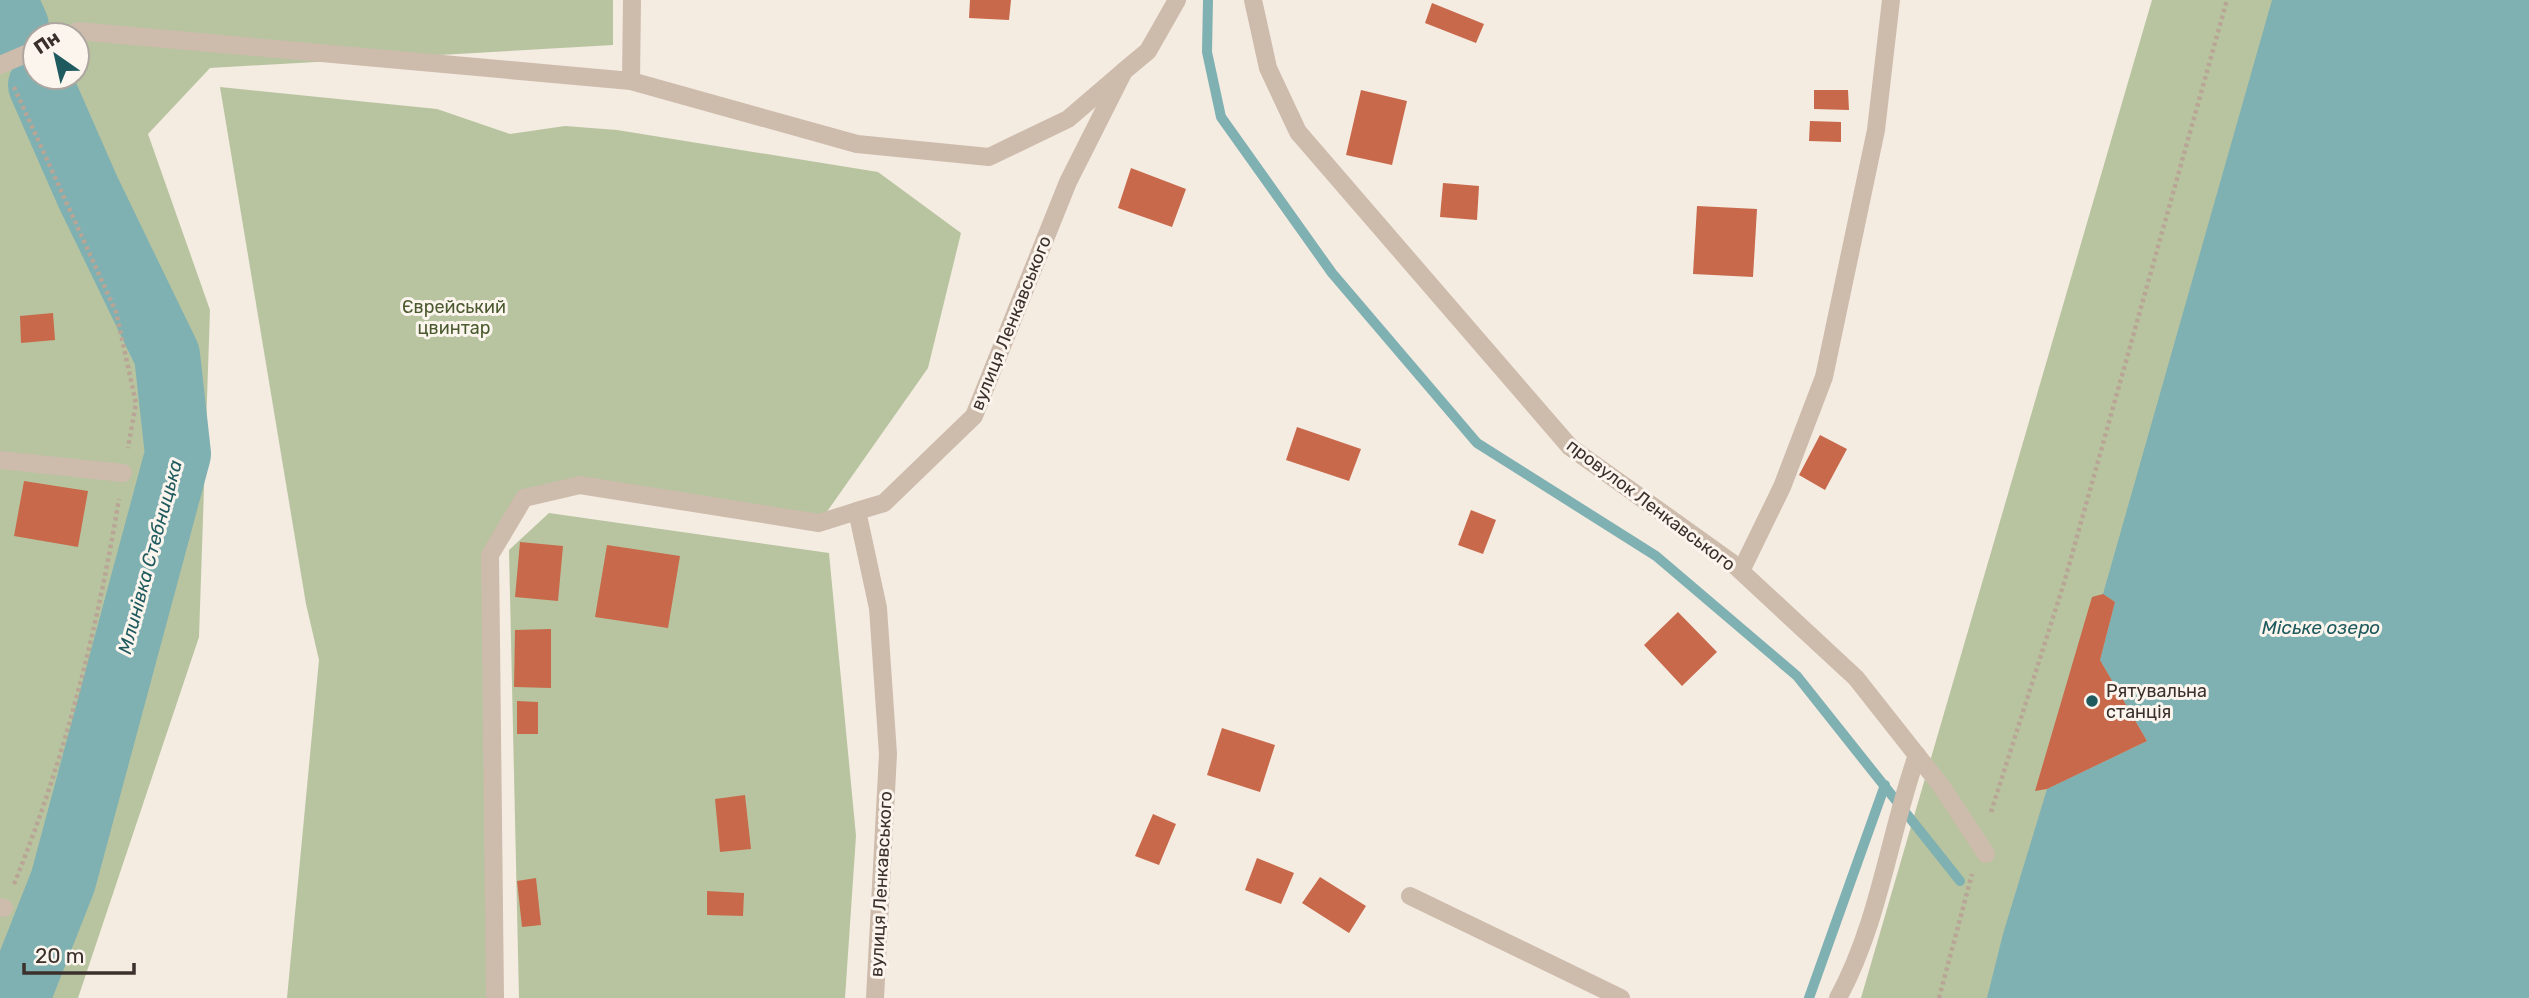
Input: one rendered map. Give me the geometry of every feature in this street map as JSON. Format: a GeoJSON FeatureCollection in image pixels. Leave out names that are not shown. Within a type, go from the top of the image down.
{"type":"FeatureCollection","features":[{"type":"Feature","properties":{"kind":"street"},"geometry":{"type":"LineString","coordinates":[[631,81],[632,0]]}},
{"type":"Feature","properties":{"kind":"street","name":"вулиця Ленкавського"},"geometry":{"type":"LineString","coordinates":[[875,998],[888,754],[878,608],[857,511],[884,503],[974,416],[1068,182],[1124,71],[1148,51],[1177,0]]}},
{"type":"Feature","properties":{"kind":"street","name":"провулок Ленкавського"},"geometry":{"type":"LineString","coordinates":[[1253,0],[1268,68],[1298,132],[1570,447],[1741,571],[1856,678],[1917,755],[1983,849]]}},
{"type":"Feature","properties":{"kind":"street"},"geometry":{"type":"LineString","coordinates":[[1741,571],[1782,487],[1824,377],[1876,130],[1891,0]]}},
{"type":"Feature","properties":{"kind":"street"},"geometry":{"type":"LineString","coordinates":[[91,32],[631,81],[857,144],[989,157],[1068,119],[1124,71]]}},
{"type":"Feature","properties":{"kind":"street"},"geometry":{"type":"LineString","coordinates":[[2,64],[21,56]]}},
{"type":"Feature","properties":{"kind":"street"},"geometry":{"type":"LineString","coordinates":[[0,460],[123,473]]}},
{"type":"Feature","properties":{"kind":"street"},"geometry":{"type":"LineString","coordinates":[[495,998],[490,555],[524,498],[580,485],[819,523],[857,511]]}},
{"type":"Feature","properties":{"kind":"street"},"geometry":{"type":"LineString","coordinates":[[1838,998],[1852,973],[1883,877],[1900,804],[1917,755]]}},
{"type":"Feature","properties":{"kind":"street"},"geometry":{"type":"LineString","coordinates":[[1410,896],[1621,998]]}},
{"type":"Feature","properties":{"kind":"path"},"geometry":{"type":"LineString","coordinates":[[1939,998],[2064,583],[2227,0]]}},
{"type":"Feature","properties":{"kind":"path"},"geometry":{"type":"LineString","coordinates":[[2,64],[116,312],[136,402],[108,562],[77,702],[46,805],[2,908]]}},
{"type":"Feature","properties":{"kind":"green space"},"geometry":{"type":"Polygon","coordinates":[[[0,0],[613,0],[613,45],[210,68],[148,134],[210,310],[199,637],[78,998],[0,998],[0,0]]]}},
{"type":"Feature","properties":{"kind":"green space","name":"Міське озеро"},"geometry":{"type":"Polygon","coordinates":[[[2152,0],[2529,0],[2529,998],[1861,998],[2152,0]]]}},
{"type":"Feature","properties":{"kind":"green space","name":"Єврейський цвинтар"},"geometry":{"type":"Polygon","coordinates":[[[220,87],[437,109],[510,134],[565,126],[617,130],[878,172],[961,233],[928,368],[819,523],[580,485],[524,498],[490,556],[495,998],[287,998],[319,660],[306,604],[220,87]]]}},
{"type":"Feature","properties":{"kind":"green space"},"geometry":{"type":"Polygon","coordinates":[[[549,513],[829,553],[856,836],[845,998],[519,998],[509,550],[549,513]]]}},
{"type":"Feature","properties":{"kind":"water","name":"Міське озеро"},"geometry":{"type":"Polygon","coordinates":[[[2272,0],[2529,0],[2529,998],[1987,998],[2003,934],[2047,789],[2147,741],[2100,660],[2115,602],[2103,594],[2272,0]]]}},
{"type":"Feature","properties":{"kind":"building"},"geometry":{"type":"Polygon","coordinates":[[[970,0],[1011,0],[1009,20],[969,18],[970,0]]]}},
{"type":"Feature","properties":{"kind":"building"},"geometry":{"type":"Polygon","coordinates":[[[1432,3],[1484,24],[1476,43],[1425,23],[1432,3]]]}},
{"type":"Feature","properties":{"kind":"building"},"geometry":{"type":"Polygon","coordinates":[[[1361,90],[1407,101],[1392,165],[1346,155],[1361,90]]]}},
{"type":"Feature","properties":{"kind":"building"},"geometry":{"type":"Polygon","coordinates":[[[1814,90],[1848,90],[1849,110],[1814,109],[1814,90]]]}},
{"type":"Feature","properties":{"kind":"building"},"geometry":{"type":"Polygon","coordinates":[[[1810,121],[1841,122],[1841,142],[1809,141],[1810,121]]]}},
{"type":"Feature","properties":{"kind":"building"},"geometry":{"type":"Polygon","coordinates":[[[1131,168],[1186,189],[1172,227],[1118,208],[1131,168]]]}},
{"type":"Feature","properties":{"kind":"building"},"geometry":{"type":"Polygon","coordinates":[[[1443,183],[1479,186],[1477,220],[1440,217],[1443,183]]]}},
{"type":"Feature","properties":{"kind":"building"},"geometry":{"type":"Polygon","coordinates":[[[1697,206],[1757,209],[1753,277],[1693,274],[1697,206]]]}},
{"type":"Feature","properties":{"kind":"building"},"geometry":{"type":"Polygon","coordinates":[[[53,313],[55,340],[21,343],[20,316],[53,313]]]}},
{"type":"Feature","properties":{"kind":"building"},"geometry":{"type":"Polygon","coordinates":[[[1297,427],[1361,449],[1349,481],[1286,460],[1297,427]]]}},
{"type":"Feature","properties":{"kind":"building"},"geometry":{"type":"Polygon","coordinates":[[[1820,435],[1847,449],[1825,490],[1799,475],[1820,435]]]}},
{"type":"Feature","properties":{"kind":"building"},"geometry":{"type":"Polygon","coordinates":[[[24,481],[88,491],[78,547],[14,536],[24,481]]]}},
{"type":"Feature","properties":{"kind":"building"},"geometry":{"type":"Polygon","coordinates":[[[1471,510],[1496,520],[1483,554],[1458,545],[1471,510]]]}},
{"type":"Feature","properties":{"kind":"building"},"geometry":{"type":"Polygon","coordinates":[[[520,542],[563,546],[558,601],[515,597],[520,542]]]}},
{"type":"Feature","properties":{"kind":"building"},"geometry":{"type":"Polygon","coordinates":[[[607,545],[680,556],[668,628],[595,617],[607,545]]]}},
{"type":"Feature","properties":{"kind":"building","name":"Рятувальна станція"},"geometry":{"type":"Polygon","coordinates":[[[2103,594],[2115,602],[2100,660],[2147,741],[2047,789],[2035,791],[2092,597],[2103,594]]]}},
{"type":"Feature","properties":{"kind":"building"},"geometry":{"type":"Polygon","coordinates":[[[1678,612],[1717,652],[1682,686],[1644,645],[1678,612]]]}},
{"type":"Feature","properties":{"kind":"building"},"geometry":{"type":"Polygon","coordinates":[[[551,629],[551,688],[514,687],[515,630],[551,629]]]}},
{"type":"Feature","properties":{"kind":"building"},"geometry":{"type":"Polygon","coordinates":[[[517,701],[538,702],[538,734],[517,734],[517,701]]]}},
{"type":"Feature","properties":{"kind":"building"},"geometry":{"type":"Polygon","coordinates":[[[1222,728],[1275,745],[1260,792],[1207,775],[1222,728]]]}},
{"type":"Feature","properties":{"kind":"building"},"geometry":{"type":"Polygon","coordinates":[[[745,795],[751,849],[720,852],[715,799],[745,795]]]}},
{"type":"Feature","properties":{"kind":"building"},"geometry":{"type":"Polygon","coordinates":[[[1153,814],[1176,824],[1159,865],[1135,856],[1153,814]]]}},
{"type":"Feature","properties":{"kind":"building"},"geometry":{"type":"Polygon","coordinates":[[[1257,858],[1294,873],[1281,904],[1245,890],[1257,858]]]}},
{"type":"Feature","properties":{"kind":"building"},"geometry":{"type":"Polygon","coordinates":[[[1320,877],[1366,906],[1349,933],[1302,903],[1320,877]]]}},
{"type":"Feature","properties":{"kind":"building"},"geometry":{"type":"Polygon","coordinates":[[[536,878],[541,925],[522,927],[517,881],[536,878]]]}},
{"type":"Feature","properties":{"kind":"building"},"geometry":{"type":"Polygon","coordinates":[[[707,891],[744,893],[743,916],[707,915],[707,891]]]}},
{"type":"Feature","properties":{"kind":"waterway","name":"Млинівка Стебницька"},"geometry":{"type":"LineString","coordinates":[[4,0],[16,26]]}},
{"type":"Feature","properties":{"kind":"waterway"},"geometry":{"type":"LineString","coordinates":[[1208,0],[1207,52],[1221,117],[1332,273],[1477,443],[1656,556],[1797,676],[1960,881]]}},
{"type":"Feature","properties":{"kind":"waterway","name":"Млинівка Стебницька"},"geometry":{"type":"LineString","coordinates":[[17,998],[63,881],[178,454],[167,355],[88,192],[44,91]]}},
{"type":"Feature","properties":{"kind":"waterway"},"geometry":{"type":"LineString","coordinates":[[1809,998],[1885,785]]}},
{"type":"Feature","properties":{"kind":"place","name":"Рятувальна станція"},"geometry":{"type":"Point","coordinates":[2092,701]}}]}
